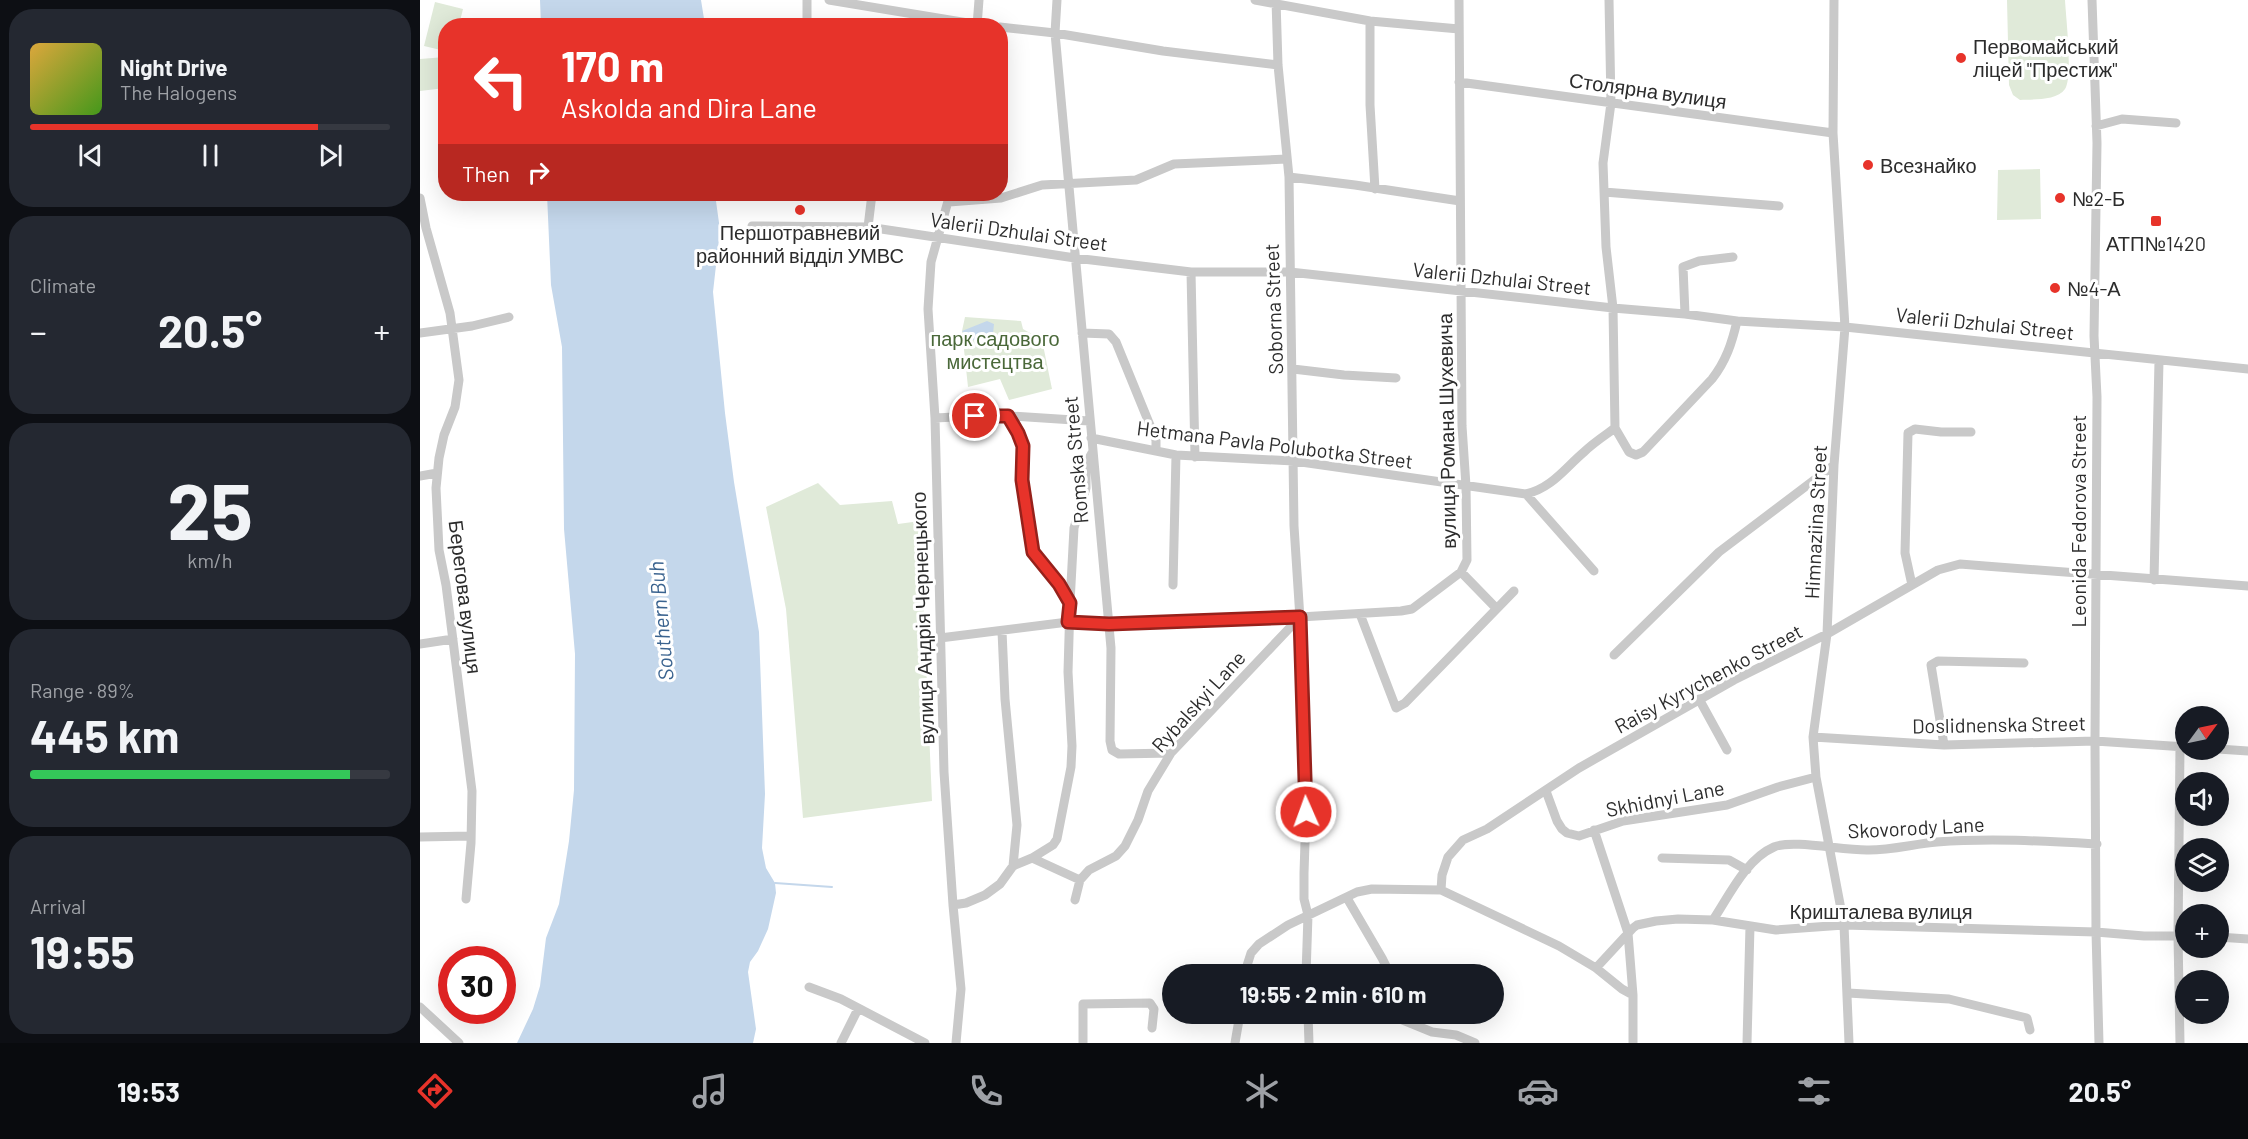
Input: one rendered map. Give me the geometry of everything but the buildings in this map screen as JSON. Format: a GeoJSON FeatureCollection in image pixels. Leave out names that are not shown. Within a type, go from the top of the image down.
{"type":"FeatureCollection","features":[{"type":"Feature","properties":{"kind":"street"},"geometry":{"type":"LineString","coordinates":[[807,0],[807,18]]}},
{"type":"Feature","properties":{"kind":"street"},"geometry":{"type":"LineString","coordinates":[[829,0],[938,18]]}},
{"type":"Feature","properties":{"kind":"street"},"geometry":{"type":"LineString","coordinates":[[979,0],[980,18]]}},
{"type":"Feature","properties":{"kind":"street","name":"Romska Street"},"geometry":{"type":"LineString","coordinates":[[1057,0],[1055,33],[1092,460],[1111,648],[1110,741],[1112,750],[1119,754],[1171,753]]}},
{"type":"Feature","properties":{"kind":"street"},"geometry":{"type":"LineString","coordinates":[[1255,0],[1276,1],[1370,21],[1459,28]]}},
{"type":"Feature","properties":{"kind":"street","name":"вулиця Романа Шухевича"},"geometry":{"type":"LineString","coordinates":[[940,638],[1068,622],[1109,624],[1300,617],[1412,609],[1461,572],[1467,560],[1462,426],[1459,0]]}},
{"type":"Feature","properties":{"kind":"street"},"geometry":{"type":"LineString","coordinates":[[1610,0],[1611,103],[1603,163],[1606,247],[1613,308],[1615,428],[1629,452],[1636,455],[1643,452],[1712,379],[1722,366],[1732,342],[1737,321]]}},
{"type":"Feature","properties":{"kind":"street","name":"Himnaziina Street"},"geometry":{"type":"LineString","coordinates":[[1834,0],[1833,133],[1845,327],[1834,465],[1827,634],[1813,737],[1815,777],[1844,925],[1849,1043]]}},
{"type":"Feature","properties":{"kind":"street","name":"Leonida Fedorova Street"},"geometry":{"type":"LineString","coordinates":[[2092,0],[2096,126],[2095,741],[2099,1043]]}},
{"type":"Feature","properties":{"kind":"street","name":"Soborna Street"},"geometry":{"type":"LineString","coordinates":[[1276,1],[1278,65],[1289,177],[1294,526],[1300,617],[1306,812],[1304,894],[1308,915],[1306,964]]}},
{"type":"Feature","properties":{"kind":"street"},"geometry":{"type":"LineString","coordinates":[[1370,21],[1370,105],[1375,189]]}},
{"type":"Feature","properties":{"kind":"street"},"geometry":{"type":"LineString","coordinates":[[1008,28],[1055,33],[1162,51],[1278,65]]}},
{"type":"Feature","properties":{"kind":"street","name":"Столярна вулиця"},"geometry":{"type":"LineString","coordinates":[[1459,82],[1833,133]]}},
{"type":"Feature","properties":{"kind":"street"},"geometry":{"type":"LineString","coordinates":[[2096,126],[2122,119],[2176,123]]}},
{"type":"Feature","properties":{"kind":"street"},"geometry":{"type":"LineString","coordinates":[[1008,196],[1042,185],[1136,180],[1174,164],[1287,159]]}},
{"type":"Feature","properties":{"kind":"street"},"geometry":{"type":"LineString","coordinates":[[1289,177],[1460,201]]}},
{"type":"Feature","properties":{"kind":"street"},"geometry":{"type":"LineString","coordinates":[[1604,192],[1779,206]]}},
{"type":"Feature","properties":{"kind":"street","name":"Берегова вулиця"},"geometry":{"type":"LineString","coordinates":[[420,198],[450,313],[459,380],[455,407],[444,435],[436,488],[439,550],[446,585],[472,791],[466,899]]}},
{"type":"Feature","properties":{"kind":"street"},"geometry":{"type":"LineString","coordinates":[[868,227],[871,201]]}},
{"type":"Feature","properties":{"kind":"street","name":"вулиця Андрія Чернецького"},"geometry":{"type":"LineString","coordinates":[[948,201],[931,262],[928,301],[935,418],[944,772],[961,989],[956,1043]]}},
{"type":"Feature","properties":{"kind":"street","name":"Valerii Dzhulai Street"},"geometry":{"type":"LineString","coordinates":[[752,226],[868,227],[1075,258],[1191,272],[1290,272],[1737,321],[1845,327],[2248,369]]}},
{"type":"Feature","properties":{"kind":"street"},"geometry":{"type":"LineString","coordinates":[[1685,314],[1683,267],[1699,261],[1733,257]]}},
{"type":"Feature","properties":{"kind":"street"},"geometry":{"type":"LineString","coordinates":[[1191,272],[1195,456]]}},
{"type":"Feature","properties":{"kind":"street"},"geometry":{"type":"LineString","coordinates":[[420,333],[452,330],[509,317]]}},
{"type":"Feature","properties":{"kind":"street"},"geometry":{"type":"LineString","coordinates":[[1082,333],[1109,334],[1116,342],[1156,440],[1156,451]]}},
{"type":"Feature","properties":{"kind":"street"},"geometry":{"type":"LineString","coordinates":[[2154,580],[2159,361]]}},
{"type":"Feature","properties":{"kind":"street"},"geometry":{"type":"LineString","coordinates":[[1293,369],[1396,378]]}},
{"type":"Feature","properties":{"kind":"street"},"geometry":{"type":"LineString","coordinates":[[1008,416],[1023,446],[1022,480],[1033,552],[1059,584],[1070,603]]}},
{"type":"Feature","properties":{"kind":"street"},"geometry":{"type":"LineString","coordinates":[[935,418],[1008,416],[1089,421]]}},
{"type":"Feature","properties":{"kind":"street"},"geometry":{"type":"LineString","coordinates":[[1594,571],[1526,494],[1552,483],[1585,451],[1615,428]]}},
{"type":"Feature","properties":{"kind":"street"},"geometry":{"type":"LineString","coordinates":[[1912,585],[1905,553],[1908,433],[1915,429],[1971,432]]}},
{"type":"Feature","properties":{"kind":"street","name":"Hetmana Pavla Polubotka Street"},"geometry":{"type":"LineString","coordinates":[[1091,438],[1176,454],[1294,461],[1526,494]]}},
{"type":"Feature","properties":{"kind":"street"},"geometry":{"type":"LineString","coordinates":[[1013,866],[1032,858],[1053,845],[1057,839],[1071,767],[1068,622],[1074,528],[1086,488],[1086,464],[1093,451]]}},
{"type":"Feature","properties":{"kind":"street"},"geometry":{"type":"LineString","coordinates":[[1173,585],[1176,454]]}},
{"type":"Feature","properties":{"kind":"street"},"geometry":{"type":"LineString","coordinates":[[1614,655],[1719,552],[1834,465]]}},
{"type":"Feature","properties":{"kind":"street"},"geometry":{"type":"LineString","coordinates":[[420,476],[437,473]]}},
{"type":"Feature","properties":{"kind":"street","name":"Raisy Kyrychenko Street"},"geometry":{"type":"LineString","coordinates":[[1442,890],[1442,875],[1448,857],[1463,840],[1487,829],[1579,768],[1699,699],[1827,634],[1938,570],[1960,564],[2248,586]]}},
{"type":"Feature","properties":{"kind":"street"},"geometry":{"type":"LineString","coordinates":[[1461,572],[1496,608]]}},
{"type":"Feature","properties":{"kind":"street"},"geometry":{"type":"LineString","coordinates":[[1359,614],[1396,708],[1412,696],[1514,591]]}},
{"type":"Feature","properties":{"kind":"street","name":"Rybalskyi Lane"},"geometry":{"type":"LineString","coordinates":[[1080,880],[1089,870],[1116,856],[1125,846],[1138,820],[1148,791],[1171,753],[1300,617]]}},
{"type":"Feature","properties":{"kind":"street"},"geometry":{"type":"LineString","coordinates":[[953,905],[966,903],[985,895],[1000,884],[1013,866],[1017,825],[1005,699],[1002,631]]}},
{"type":"Feature","properties":{"kind":"street"},"geometry":{"type":"LineString","coordinates":[[420,644],[453,639]]}},
{"type":"Feature","properties":{"kind":"street"},"geometry":{"type":"LineString","coordinates":[[1944,745],[1931,664],[1938,661],[2024,663]]}},
{"type":"Feature","properties":{"kind":"street"},"geometry":{"type":"LineString","coordinates":[[1699,699],[1727,750]]}},
{"type":"Feature","properties":{"kind":"street","name":"Doslidnenska Street"},"geometry":{"type":"LineString","coordinates":[[1813,737],[1944,745],[2095,741],[2175,746]]}},
{"type":"Feature","properties":{"kind":"street"},"geometry":{"type":"LineString","coordinates":[[2229,750],[2248,751]]}},
{"type":"Feature","properties":{"kind":"street"},"geometry":{"type":"LineString","coordinates":[[2182,904],[2183,760]]}},
{"type":"Feature","properties":{"kind":"street","name":"Skhidnyi Lane"},"geometry":{"type":"LineString","coordinates":[[1546,791],[1557,820],[1567,833],[1579,836],[1623,821],[1727,805],[1815,777]]}},
{"type":"Feature","properties":{"kind":"street"},"geometry":{"type":"LineString","coordinates":[[1594,830],[1628,933],[1633,995],[1633,1043]]}},
{"type":"Feature","properties":{"kind":"street"},"geometry":{"type":"LineString","coordinates":[[420,837],[471,836]]}},
{"type":"Feature","properties":{"kind":"street","name":"Skovorody Lane"},"geometry":{"type":"LineString","coordinates":[[1713,920],[1747,870],[1763,853],[1786,843],[1830,849],[1869,850],[1904,848],[1936,842],[2020,840],[2097,844]]}},
{"type":"Feature","properties":{"kind":"street"},"geometry":{"type":"LineString","coordinates":[[1032,858],[1080,880],[1076,900]]}},
{"type":"Feature","properties":{"kind":"street"},"geometry":{"type":"LineString","coordinates":[[1662,858],[1730,860],[1747,870]]}},
{"type":"Feature","properties":{"kind":"street"},"geometry":{"type":"LineString","coordinates":[[1248,964],[1251,953],[1258,944],[1274,933],[1357,892],[1372,889],[1442,890],[1559,946],[1596,968],[1633,995]]}},
{"type":"Feature","properties":{"kind":"street"},"geometry":{"type":"LineString","coordinates":[[1347,898],[1385,964]]}},
{"type":"Feature","properties":{"kind":"street","name":"Кришталева вулиця"},"geometry":{"type":"LineString","coordinates":[[1596,968],[1637,925],[1656,921],[1713,920],[1776,930],[1844,925],[2175,936]]}},
{"type":"Feature","properties":{"kind":"street"},"geometry":{"type":"LineString","coordinates":[[1747,1043],[1750,926]]}},
{"type":"Feature","properties":{"kind":"street"},"geometry":{"type":"LineString","coordinates":[[2229,938],[2248,939]]}},
{"type":"Feature","properties":{"kind":"street"},"geometry":{"type":"LineString","coordinates":[[2180,1043],[2182,958]]}},
{"type":"Feature","properties":{"kind":"street"},"geometry":{"type":"LineString","coordinates":[[809,987],[841,999],[925,1043]]}},
{"type":"Feature","properties":{"kind":"street"},"geometry":{"type":"LineString","coordinates":[[1848,993],[1948,999],[2027,1018],[2030,1030]]}},
{"type":"Feature","properties":{"kind":"street"},"geometry":{"type":"LineString","coordinates":[[1083,1043],[1083,1004],[1150,1003],[1155,1009],[1152,1028]]}},
{"type":"Feature","properties":{"kind":"street"},"geometry":{"type":"LineString","coordinates":[[420,1007],[459,1043]]}},
{"type":"Feature","properties":{"kind":"street"},"geometry":{"type":"LineString","coordinates":[[841,1043],[858,1009]]}},
{"type":"Feature","properties":{"kind":"street"},"geometry":{"type":"LineString","coordinates":[[1235,1043],[1238,1024]]}},
{"type":"Feature","properties":{"kind":"street"},"geometry":{"type":"LineString","coordinates":[[1309,1024],[1310,1043]]}},
{"type":"Feature","properties":{"kind":"street"},"geometry":{"type":"LineString","coordinates":[[1412,1024],[1432,1032],[1456,1035],[1474,1043]]}},
{"type":"Feature","properties":{"kind":"street"},"geometry":{"type":"LineString","coordinates":[[1427,1043],[1432,1032]]}},
{"type":"Feature","properties":{"kind":"green space"},"geometry":{"type":"Polygon","coordinates":[[[2007,0],[2065,0],[2069,73],[2065,89],[2056,96],[2020,100],[2013,95],[2009,85],[2007,0]]]}},
{"type":"Feature","properties":{"kind":"green space"},"geometry":{"type":"Polygon","coordinates":[[[435,2],[463,9],[461,18],[438,18],[438,49],[424,46],[435,2]]]}},
{"type":"Feature","properties":{"kind":"green space"},"geometry":{"type":"Polygon","coordinates":[[[438,58],[438,89],[420,91],[420,59],[438,58]]]}},
{"type":"Feature","properties":{"kind":"green space"},"geometry":{"type":"Polygon","coordinates":[[[2040,169],[2041,219],[1997,220],[1998,170],[2040,169]]]}},
{"type":"Feature","properties":{"kind":"green space","name":"парк садового мистецтва"},"geometry":{"type":"Polygon","coordinates":[[[965,317],[1021,321],[1023,329],[1042,340],[1052,389],[1009,400],[1000,379],[968,387],[962,331],[965,317]]]}},
{"type":"Feature","properties":{"kind":"green space"},"geometry":{"type":"Polygon","coordinates":[[[818,483],[840,505],[892,501],[898,524],[920,521],[932,801],[803,818],[786,609],[766,507],[818,483]]]}},
{"type":"Feature","properties":{"kind":"water"},"geometry":{"type":"Polygon","coordinates":[[[540,0],[701,0],[704,18],[541,18],[540,0]]]}},
{"type":"Feature","properties":{"kind":"water","name":"Southern Buh"},"geometry":{"type":"Polygon","coordinates":[[[547,201],[716,201],[720,230],[713,292],[734,482],[759,632],[765,794],[762,848],[766,868],[775,883],[776,893],[768,929],[750,962],[748,972],[756,1029],[753,1043],[517,1043],[533,1009],[540,986],[546,938],[559,904],[574,790],[575,654],[564,529],[562,347],[551,285],[547,201]]]}},
{"type":"Feature","properties":{"kind":"water"},"geometry":{"type":"Polygon","coordinates":[[[987,321],[994,324],[993,334],[978,342],[967,337],[962,331],[987,321]]]}},
{"type":"Feature","properties":{"kind":"waterway"},"geometry":{"type":"LineString","coordinates":[[775,883],[832,887]]}},
{"type":"Feature","properties":{"kind":"place","name":"Первомайський ліцей \"Престиж\""},"geometry":{"type":"Point","coordinates":[1961,58]}},
{"type":"Feature","properties":{"kind":"place","name":"Всезнайко"},"geometry":{"type":"Point","coordinates":[1868,165]}},
{"type":"Feature","properties":{"kind":"place","name":"№2-Б"},"geometry":{"type":"Point","coordinates":[2060,198]}},
{"type":"Feature","properties":{"kind":"place","name":"Першотравневий районний відділ УМВС"},"geometry":{"type":"Point","coordinates":[800,210]}},
{"type":"Feature","properties":{"kind":"place","name":"АТП№1420"},"geometry":{"type":"Point","coordinates":[2156,221]}},
{"type":"Feature","properties":{"kind":"place","name":"№4-А"},"geometry":{"type":"Point","coordinates":[2055,288]}},
{"type":"Feature","properties":{"kind":"route"},"geometry":{"type":"LineString","coordinates":[[975,416],[1008,416],[1018,433],[1023,446],[1022,480],[1033,552],[1059,584],[1070,603],[1068,622],[1109,624],[1300,617],[1306,812]]}}]}
